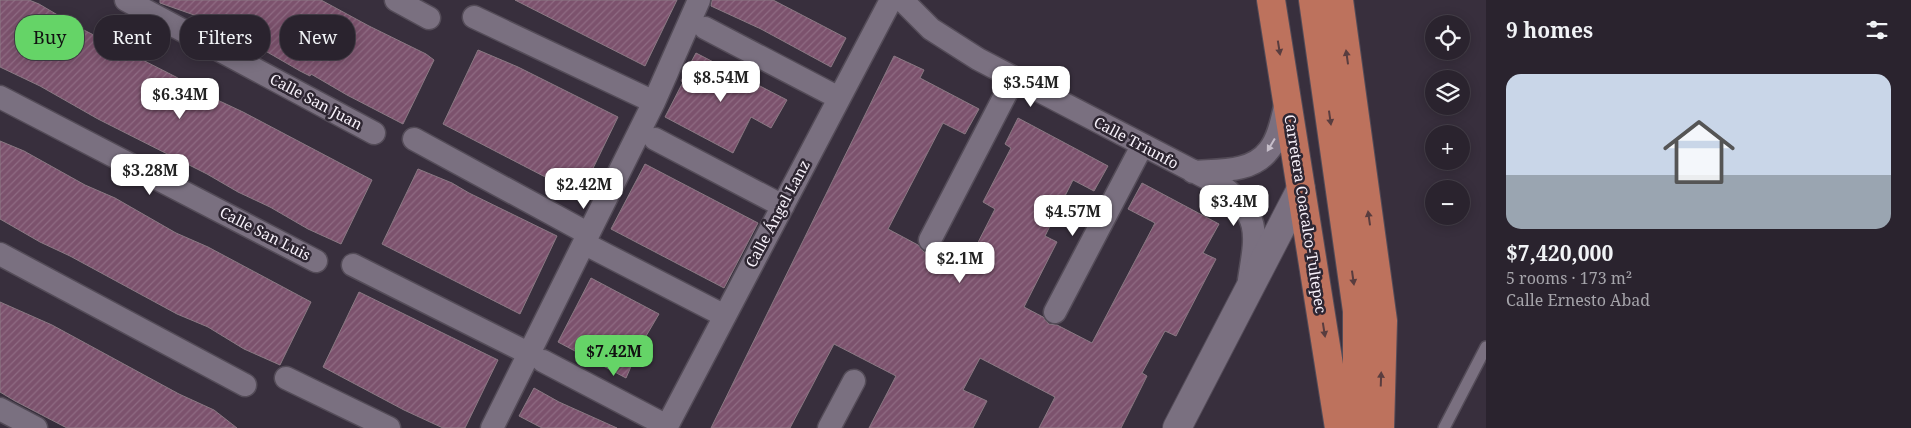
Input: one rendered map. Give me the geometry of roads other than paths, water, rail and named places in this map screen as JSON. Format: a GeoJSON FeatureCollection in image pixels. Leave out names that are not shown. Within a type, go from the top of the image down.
{"type":"FeatureCollection","features":[{"type":"Feature","properties":{"kind":"main road","name":"Carretera Coacalco-Tultepec"},"geometry":{"type":"LineString","coordinates":[[1271,0],[1339,428]]}},
{"type":"Feature","properties":{"kind":"main road"},"geometry":{"type":"LineString","coordinates":[[1313,0],[1357,311],[1358,370],[1353,428]]}},
{"type":"Feature","properties":{"kind":"main road"},"geometry":{"type":"LineString","coordinates":[[1339,0],[1383,321],[1380,428]]}},
{"type":"Feature","properties":{"kind":"street","name":"Calle San Juan"},"geometry":{"type":"LineString","coordinates":[[126,0],[374,133]]}},
{"type":"Feature","properties":{"kind":"street"},"geometry":{"type":"LineString","coordinates":[[396,0],[429,18]]}},
{"type":"Feature","properties":{"kind":"street"},"geometry":{"type":"LineString","coordinates":[[492,428],[536,358],[699,0]]}},
{"type":"Feature","properties":{"kind":"street","name":"Calle Ángel Lanz"},"geometry":{"type":"LineString","coordinates":[[667,427],[891,0]]}},
{"type":"Feature","properties":{"kind":"street","name":"Calle Triunfo"},"geometry":{"type":"LineString","coordinates":[[902,0],[931,29],[978,59],[1222,186],[1237,198],[1249,212],[1254,227],[1255,241],[1247,293]]}},
{"type":"Feature","properties":{"kind":"street"},"geometry":{"type":"LineString","coordinates":[[474,17],[654,102]]}},
{"type":"Feature","properties":{"kind":"street"},"geometry":{"type":"LineString","coordinates":[[705,28],[839,98]]}},
{"type":"Feature","properties":{"kind":"street"},"geometry":{"type":"LineString","coordinates":[[930,240],[1014,78]]}},
{"type":"Feature","properties":{"kind":"street","name":"Calle San Luis"},"geometry":{"type":"LineString","coordinates":[[0,97],[316,261]]}},
{"type":"Feature","properties":{"kind":"street"},"geometry":{"type":"LineString","coordinates":[[1192,172],[1237,168],[1255,163],[1270,150],[1278,134],[1287,100]]}},
{"type":"Feature","properties":{"kind":"street"},"geometry":{"type":"LineString","coordinates":[[414,139],[590,241],[725,316]]}},
{"type":"Feature","properties":{"kind":"street"},"geometry":{"type":"LineString","coordinates":[[655,139],[783,206]]}},
{"type":"Feature","properties":{"kind":"street"},"geometry":{"type":"LineString","coordinates":[[1055,312],[1142,146]]}},
{"type":"Feature","properties":{"kind":"street","name":"Calle Triunfo"},"geometry":{"type":"LineString","coordinates":[[1177,428],[1301,189]]}},
{"type":"Feature","properties":{"kind":"street"},"geometry":{"type":"LineString","coordinates":[[0,254],[245,385]]}},
{"type":"Feature","properties":{"kind":"street"},"geometry":{"type":"LineString","coordinates":[[353,265],[667,427]]}},
{"type":"Feature","properties":{"kind":"street"},"geometry":{"type":"LineString","coordinates":[[286,378],[389,428]]}},
{"type":"Feature","properties":{"kind":"street"},"geometry":{"type":"LineString","coordinates":[[830,428],[854,381]]}},
{"type":"Feature","properties":{"kind":"street"},"geometry":{"type":"LineString","coordinates":[[0,409],[36,428]]}},
{"type":"Feature","properties":{"kind":"lane"},"geometry":{"type":"LineString","coordinates":[[1444,428],[1486,347]]}}]}
